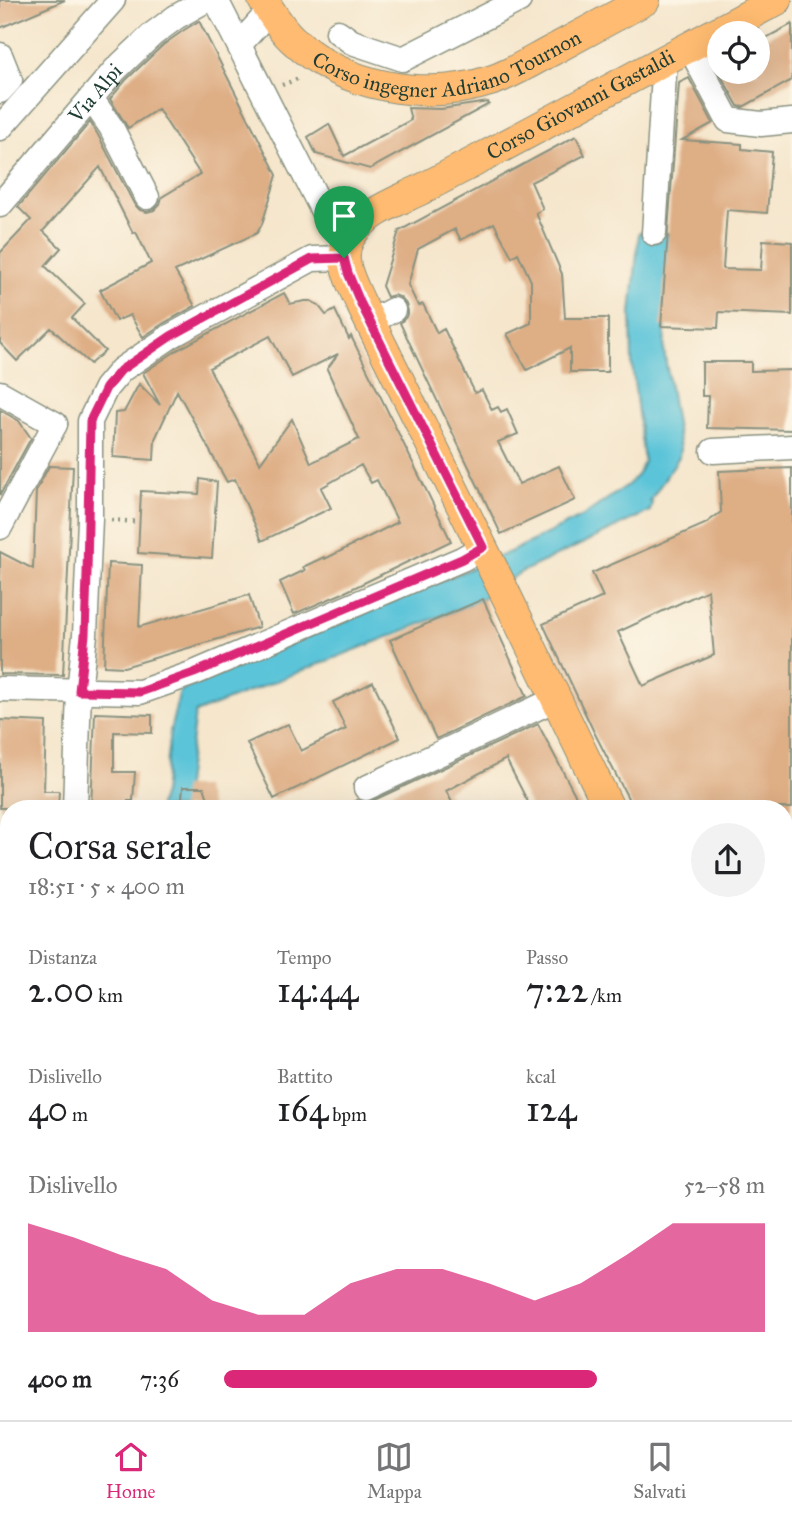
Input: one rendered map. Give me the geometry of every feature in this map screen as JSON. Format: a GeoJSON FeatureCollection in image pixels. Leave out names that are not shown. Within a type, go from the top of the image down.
{"type":"FeatureCollection","features":[{"type":"Feature","properties":{"kind":"main road","name":"Corso ingegner Adriano Tournon"},"geometry":{"type":"LineString","coordinates":[[264,8],[293,40],[319,59],[346,73],[376,83],[419,90],[459,88],[494,79],[645,0]]}},
{"type":"Feature","properties":{"kind":"main road","name":"Corso Giovanni Gastaldi"},"geometry":{"type":"LineString","coordinates":[[347,248],[360,224],[384,208],[777,0]]}},
{"type":"Feature","properties":{"kind":"main road"},"geometry":{"type":"LineString","coordinates":[[347,248],[348,273],[374,311],[486,554],[605,800]]}},
{"type":"Feature","properties":{"kind":"street"},"geometry":{"type":"LineString","coordinates":[[0,128],[113,0]]}},
{"type":"Feature","properties":{"kind":"street","name":"Via Alpi"},"geometry":{"type":"LineString","coordinates":[[0,205],[115,70],[153,34],[206,0]]}},
{"type":"Feature","properties":{"kind":"street"},"geometry":{"type":"LineString","coordinates":[[75,800],[79,691],[85,635],[90,421],[106,388],[121,370],[171,336],[312,259],[347,248],[328,222],[216,0]]}},
{"type":"Feature","properties":{"kind":"street"},"geometry":{"type":"LineString","coordinates":[[338,33],[352,42],[403,59],[519,0]]}},
{"type":"Feature","properties":{"kind":"street"},"geometry":{"type":"LineString","coordinates":[[239,45],[264,8]]}},
{"type":"Feature","properties":{"kind":"street"},"geometry":{"type":"LineString","coordinates":[[677,52],[728,120],[761,124],[792,121]]}},
{"type":"Feature","properties":{"kind":"street"},"geometry":{"type":"LineString","coordinates":[[654,233],[677,52]]}},
{"type":"Feature","properties":{"kind":"street"},"geometry":{"type":"LineString","coordinates":[[0,55],[10,80],[0,91]]}},
{"type":"Feature","properties":{"kind":"street"},"geometry":{"type":"LineString","coordinates":[[91,98],[111,127],[147,197]]}},
{"type":"Feature","properties":{"kind":"street"},"geometry":{"type":"LineString","coordinates":[[0,393],[55,424],[90,421]]}},
{"type":"Feature","properties":{"kind":"street"},"geometry":{"type":"LineString","coordinates":[[0,527],[55,424]]}},
{"type":"Feature","properties":{"kind":"street"},"geometry":{"type":"LineString","coordinates":[[713,451],[792,447]]}},
{"type":"Feature","properties":{"kind":"street"},"geometry":{"type":"LineString","coordinates":[[0,689],[140,692],[194,673],[462,559],[486,554]]}},
{"type":"Feature","properties":{"kind":"street"},"geometry":{"type":"LineString","coordinates":[[366,788],[556,699]]}},
{"type":"Feature","properties":{"kind":"water"},"geometry":{"type":"Polygon","coordinates":[[[639,232],[670,234],[664,350],[680,449],[679,457],[650,501],[650,511],[521,572],[479,601],[195,713],[184,800],[161,800],[170,731],[180,691],[512,551],[583,516],[629,484],[644,462],[632,364],[631,314],[639,232]]]}},
{"type":"Feature","properties":{"kind":"building"},"geometry":{"type":"Polygon","coordinates":[[[0,0],[65,0],[0,28],[0,0]]]}},
{"type":"Feature","properties":{"kind":"building"},"geometry":{"type":"Polygon","coordinates":[[[199,21],[277,175],[262,224],[257,233],[175,271],[195,306],[143,337],[130,315],[116,321],[100,290],[151,263],[100,167],[43,231],[61,248],[45,266],[85,304],[72,318],[105,351],[90,364],[51,328],[17,361],[0,343],[0,253],[31,220],[18,207],[90,122],[134,204],[140,210],[154,210],[162,197],[200,174],[158,109],[128,128],[110,99],[163,45],[199,21]]]}},
{"type":"Feature","properties":{"kind":"building"},"geometry":{"type":"Polygon","coordinates":[[[792,24],[792,80],[743,107],[738,106],[726,84],[770,84],[770,36],[792,24]]]}},
{"type":"Feature","properties":{"kind":"building"},"geometry":{"type":"Polygon","coordinates":[[[689,78],[713,123],[682,140],[742,144],[742,149],[772,152],[767,213],[727,210],[723,269],[761,270],[763,240],[792,242],[792,315],[719,312],[718,328],[661,326],[679,83],[689,78]]]}},
{"type":"Feature","properties":{"kind":"building"},"geometry":{"type":"Polygon","coordinates":[[[489,104],[370,169],[316,154],[308,137],[329,124],[344,156],[411,120],[408,108],[441,109],[489,104]]]}},
{"type":"Feature","properties":{"kind":"building"},"geometry":{"type":"Polygon","coordinates":[[[576,136],[585,155],[531,182],[543,209],[536,213],[562,274],[565,318],[608,318],[608,372],[570,372],[570,348],[527,370],[507,334],[531,323],[531,281],[518,253],[512,257],[494,223],[461,240],[455,229],[418,249],[408,285],[418,306],[423,304],[437,333],[444,329],[475,393],[482,390],[492,410],[498,407],[501,412],[507,409],[518,434],[498,442],[519,484],[559,466],[575,500],[501,534],[400,323],[408,311],[406,304],[400,297],[387,297],[382,286],[399,231],[576,136]]]}},
{"type":"Feature","properties":{"kind":"building"},"geometry":{"type":"Polygon","coordinates":[[[284,293],[290,304],[311,301],[326,315],[335,310],[349,339],[351,336],[451,541],[294,614],[280,582],[305,570],[303,567],[324,557],[325,559],[398,522],[377,480],[371,483],[361,465],[321,488],[331,508],[262,541],[235,479],[227,482],[177,391],[155,439],[154,460],[113,457],[115,413],[124,412],[139,384],[160,405],[143,373],[179,349],[284,293]],[[270,336],[209,368],[260,463],[292,419],[311,463],[359,439],[327,369],[338,354],[292,377],[270,336]]]}},
{"type":"Feature","properties":{"kind":"building"},"geometry":{"type":"Polygon","coordinates":[[[702,362],[751,362],[751,371],[792,370],[792,430],[707,428],[708,396],[702,396],[702,362]]]}},
{"type":"Feature","properties":{"kind":"building"},"geometry":{"type":"Polygon","coordinates":[[[0,410],[19,421],[31,438],[0,495],[0,410]]]}},
{"type":"Feature","properties":{"kind":"building"},"geometry":{"type":"Polygon","coordinates":[[[49,466],[73,467],[63,675],[0,674],[0,552],[33,569],[36,491],[49,466]]]}},
{"type":"Feature","properties":{"kind":"building"},"geometry":{"type":"Polygon","coordinates":[[[792,468],[792,800],[629,800],[543,624],[603,597],[592,573],[705,524],[721,512],[719,471],[792,468]],[[708,590],[618,632],[643,686],[714,655],[708,590]]]}},
{"type":"Feature","properties":{"kind":"building"},"geometry":{"type":"Polygon","coordinates":[[[200,479],[217,482],[212,558],[138,553],[141,491],[199,494],[200,479]]]}},
{"type":"Feature","properties":{"kind":"building"},"geometry":{"type":"Polygon","coordinates":[[[108,563],[142,565],[139,627],[249,595],[259,627],[124,667],[104,666],[108,563]]]}},
{"type":"Feature","properties":{"kind":"building"},"geometry":{"type":"Polygon","coordinates":[[[483,599],[527,696],[436,739],[390,640],[483,599]]]}},
{"type":"Feature","properties":{"kind":"building"},"geometry":{"type":"Polygon","coordinates":[[[373,682],[400,738],[274,799],[247,743],[288,724],[301,751],[346,729],[333,702],[373,682]]]}},
{"type":"Feature","properties":{"kind":"building"},"geometry":{"type":"Polygon","coordinates":[[[95,713],[152,715],[152,733],[114,732],[114,772],[135,772],[133,800],[91,800],[95,713]]]}},
{"type":"Feature","properties":{"kind":"building"},"geometry":{"type":"Polygon","coordinates":[[[0,720],[46,722],[44,791],[59,791],[58,800],[0,800],[0,720]]]}},
{"type":"Feature","properties":{"kind":"building"},"geometry":{"type":"Polygon","coordinates":[[[538,724],[578,800],[527,800],[506,759],[446,791],[451,800],[374,800],[538,724]]]}},
{"type":"Feature","properties":{"kind":"building"},"geometry":{"type":"Polygon","coordinates":[[[183,787],[204,787],[208,800],[182,800],[183,787]]]}},
{"type":"Feature","properties":{"kind":"route"},"geometry":{"type":"LineString","coordinates":[[344,258],[360,302],[483,547],[462,559],[194,673],[140,692],[79,691],[85,635],[90,519],[90,421],[106,388],[121,370],[171,336],[279,277],[312,259],[344,258]]}}]}
